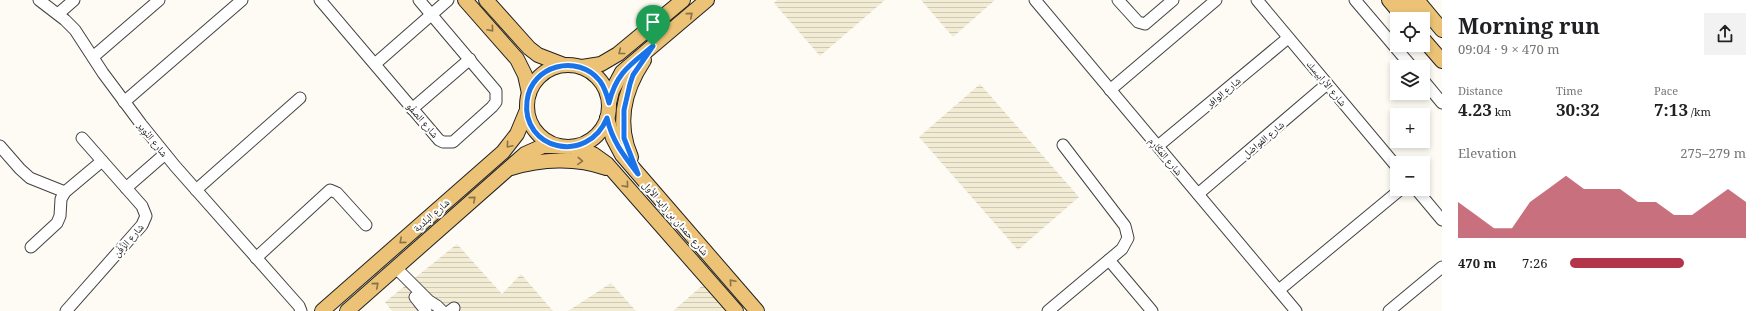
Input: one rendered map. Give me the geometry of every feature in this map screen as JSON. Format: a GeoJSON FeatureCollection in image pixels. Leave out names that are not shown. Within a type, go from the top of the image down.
{"type":"FeatureCollection","features":[{"type":"Feature","properties":{"kind":"main road"},"geometry":{"type":"LineString","coordinates":[[465,0],[517,59],[525,75],[529,93]]}},
{"type":"Feature","properties":{"kind":"main road"},"geometry":{"type":"LineString","coordinates":[[486,0],[529,48],[538,55],[564,65],[582,67],[600,64],[618,54],[683,0]]}},
{"type":"Feature","properties":{"kind":"main road"},"geometry":{"type":"LineString","coordinates":[[564,65],[546,71],[532,84],[529,93],[527,110],[530,123],[537,133],[546,141],[558,146],[573,147],[582,145],[594,137],[604,127],[612,91],[622,72],[707,0]]}},
{"type":"Feature","properties":{"kind":"main road"},"geometry":{"type":"LineString","coordinates":[[1389,0],[1399,12]]}},
{"type":"Feature","properties":{"kind":"main road"},"geometry":{"type":"LineString","coordinates":[[1414,0],[1418,12]]}},
{"type":"Feature","properties":{"kind":"main road"},"geometry":{"type":"LineString","coordinates":[[1414,0],[1442,30]]}},
{"type":"Feature","properties":{"kind":"main road"},"geometry":{"type":"LineString","coordinates":[[1430,29],[1442,40]]}},
{"type":"Feature","properties":{"kind":"main road"},"geometry":{"type":"LineString","coordinates":[[638,174],[624,138],[624,110],[628,89],[633,75],[653,46]]}},
{"type":"Feature","properties":{"kind":"main road"},"geometry":{"type":"LineString","coordinates":[[1430,47],[1442,61]]}},
{"type":"Feature","properties":{"kind":"main road"},"geometry":{"type":"LineString","coordinates":[[582,67],[592,73],[600,81],[606,92],[609,103]]}},
{"type":"Feature","properties":{"kind":"main road","name":"شارع البلدية"},"geometry":{"type":"LineString","coordinates":[[319,311],[503,152],[517,134],[527,110]]}},
{"type":"Feature","properties":{"kind":"main road","name":"شارع حمدان بن زايد الأول"},"geometry":{"type":"LineString","coordinates":[[607,118],[609,129],[617,147],[638,174],[757,311]]}},
{"type":"Feature","properties":{"kind":"main road","name":"شارع البلدية"},"geometry":{"type":"LineString","coordinates":[[347,311],[525,154],[533,149],[543,146],[558,146]]}},
{"type":"Feature","properties":{"kind":"main road","name":"شارع حمدان بن زايد الأول"},"geometry":{"type":"LineString","coordinates":[[573,147],[600,158],[614,171],[736,311]]}},
{"type":"Feature","properties":{"kind":"main road"},"geometry":{"type":"LineString","coordinates":[[507,169],[531,163],[565,161],[588,162],[614,171]]}},
{"type":"Feature","properties":{"kind":"street","name":"شارع النُوِير"},"geometry":{"type":"LineString","coordinates":[[39,0],[58,14],[75,30],[124,102],[165,154],[300,309],[319,311]]}},
{"type":"Feature","properties":{"kind":"street"},"geometry":{"type":"LineString","coordinates":[[58,14],[74,0]]}},
{"type":"Feature","properties":{"kind":"street"},"geometry":{"type":"LineString","coordinates":[[92,56],[159,0]]}},
{"type":"Feature","properties":{"kind":"street"},"geometry":{"type":"LineString","coordinates":[[124,102],[242,0]]}},
{"type":"Feature","properties":{"kind":"street","name":"شارع الصفُو"},"geometry":{"type":"LineString","coordinates":[[320,0],[439,140],[443,142],[453,142],[492,107],[498,96],[494,87],[419,0]]}},
{"type":"Feature","properties":{"kind":"street"},"geometry":{"type":"LineString","coordinates":[[375,64],[448,0]]}},
{"type":"Feature","properties":{"kind":"street","name":"شارع المَكَارِم"},"geometry":{"type":"LineString","coordinates":[[1035,0],[1296,311]]}},
{"type":"Feature","properties":{"kind":"street"},"geometry":{"type":"LineString","coordinates":[[1118,0],[1138,22],[1145,24],[1173,0]]}},
{"type":"Feature","properties":{"kind":"street"},"geometry":{"type":"LineString","coordinates":[[1110,90],[1216,0]]}},
{"type":"Feature","properties":{"kind":"street","name":"شارع الأرابيسك"},"geometry":{"type":"LineString","coordinates":[[1257,0],[1390,159]]}},
{"type":"Feature","properties":{"kind":"street"},"geometry":{"type":"LineString","coordinates":[[1355,0],[1406,60]]}},
{"type":"Feature","properties":{"kind":"street","name":"شارع الوافر"},"geometry":{"type":"LineString","coordinates":[[1158,146],[1288,38]]}},
{"type":"Feature","properties":{"kind":"street"},"geometry":{"type":"LineString","coordinates":[[412,109],[470,59]]}},
{"type":"Feature","properties":{"kind":"street","name":"شارع الفواضل"},"geometry":{"type":"LineString","coordinates":[[1198,194],[1328,84]]}},
{"type":"Feature","properties":{"kind":"street"},"geometry":{"type":"LineString","coordinates":[[1430,88],[1442,102]]}},
{"type":"Feature","properties":{"kind":"street"},"geometry":{"type":"LineString","coordinates":[[196,190],[300,98]]}},
{"type":"Feature","properties":{"kind":"street","name":"شارع الزَّفْن"},"geometry":{"type":"LineString","coordinates":[[66,311],[145,221],[145,211],[82,138]]}},
{"type":"Feature","properties":{"kind":"street"},"geometry":{"type":"LineString","coordinates":[[1048,311],[1125,246],[1128,238],[1127,231],[1063,145]]}},
{"type":"Feature","properties":{"kind":"street"},"geometry":{"type":"LineString","coordinates":[[0,146],[25,174],[36,181],[65,192]]}},
{"type":"Feature","properties":{"kind":"street"},"geometry":{"type":"LineString","coordinates":[[126,188],[165,154]]}},
{"type":"Feature","properties":{"kind":"street"},"geometry":{"type":"LineString","coordinates":[[31,247],[59,220],[61,199],[65,192],[102,161]]}},
{"type":"Feature","properties":{"kind":"street"},"geometry":{"type":"LineString","coordinates":[[256,258],[330,190],[337,193],[366,225]]}},
{"type":"Feature","properties":{"kind":"street"},"geometry":{"type":"LineString","coordinates":[[1279,290],[1393,196]]}},
{"type":"Feature","properties":{"kind":"street"},"geometry":{"type":"LineString","coordinates":[[1422,196],[1442,220]]}},
{"type":"Feature","properties":{"kind":"street"},"geometry":{"type":"LineString","coordinates":[[1109,260],[1152,311]]}},
{"type":"Feature","properties":{"kind":"street"},"geometry":{"type":"LineString","coordinates":[[1389,311],[1442,267]]}},
{"type":"Feature","properties":{"kind":"street"},"geometry":{"type":"LineString","coordinates":[[393,270],[424,306],[426,311]]}},
{"type":"Feature","properties":{"kind":"street"},"geometry":{"type":"LineString","coordinates":[[393,270],[442,311]]}},
{"type":"Feature","properties":{"kind":"shaded area"},"geometry":{"type":"Polygon","coordinates":[[[777,0],[885,0],[820,56],[774,3],[777,0]]]}},
{"type":"Feature","properties":{"kind":"shaded area"},"geometry":{"type":"Polygon","coordinates":[[[921,0],[995,0],[953,37],[921,0]]]}},
{"type":"Feature","properties":{"kind":"shaded area"},"geometry":{"type":"Polygon","coordinates":[[[980,84],[1079,197],[1018,250],[919,137],[980,84]]]}},
{"type":"Feature","properties":{"kind":"shaded area"},"geometry":{"type":"Polygon","coordinates":[[[457,244],[502,294],[521,274],[553,311],[392,311],[385,302],[457,244]]]}},
{"type":"Feature","properties":{"kind":"shaded area"},"geometry":{"type":"Polygon","coordinates":[[[611,283],[636,311],[568,311],[611,283]]]}},
{"type":"Feature","properties":{"kind":"shaded area"},"geometry":{"type":"Polygon","coordinates":[[[704,284],[727,311],[673,311],[704,284]]]}},
{"type":"Feature","properties":{"kind":"route"},"geometry":{"type":"LineString","coordinates":[[653,46],[633,75],[624,110],[624,138],[638,174],[617,147],[609,129],[607,118],[604,127],[591,140],[582,145],[573,147],[558,146],[546,141],[537,133],[530,123],[527,110],[529,93],[532,84],[546,71],[554,67],[564,65],[582,67],[592,73],[600,81],[606,92],[609,103],[616,81],[622,72],[653,46]]}}]}
